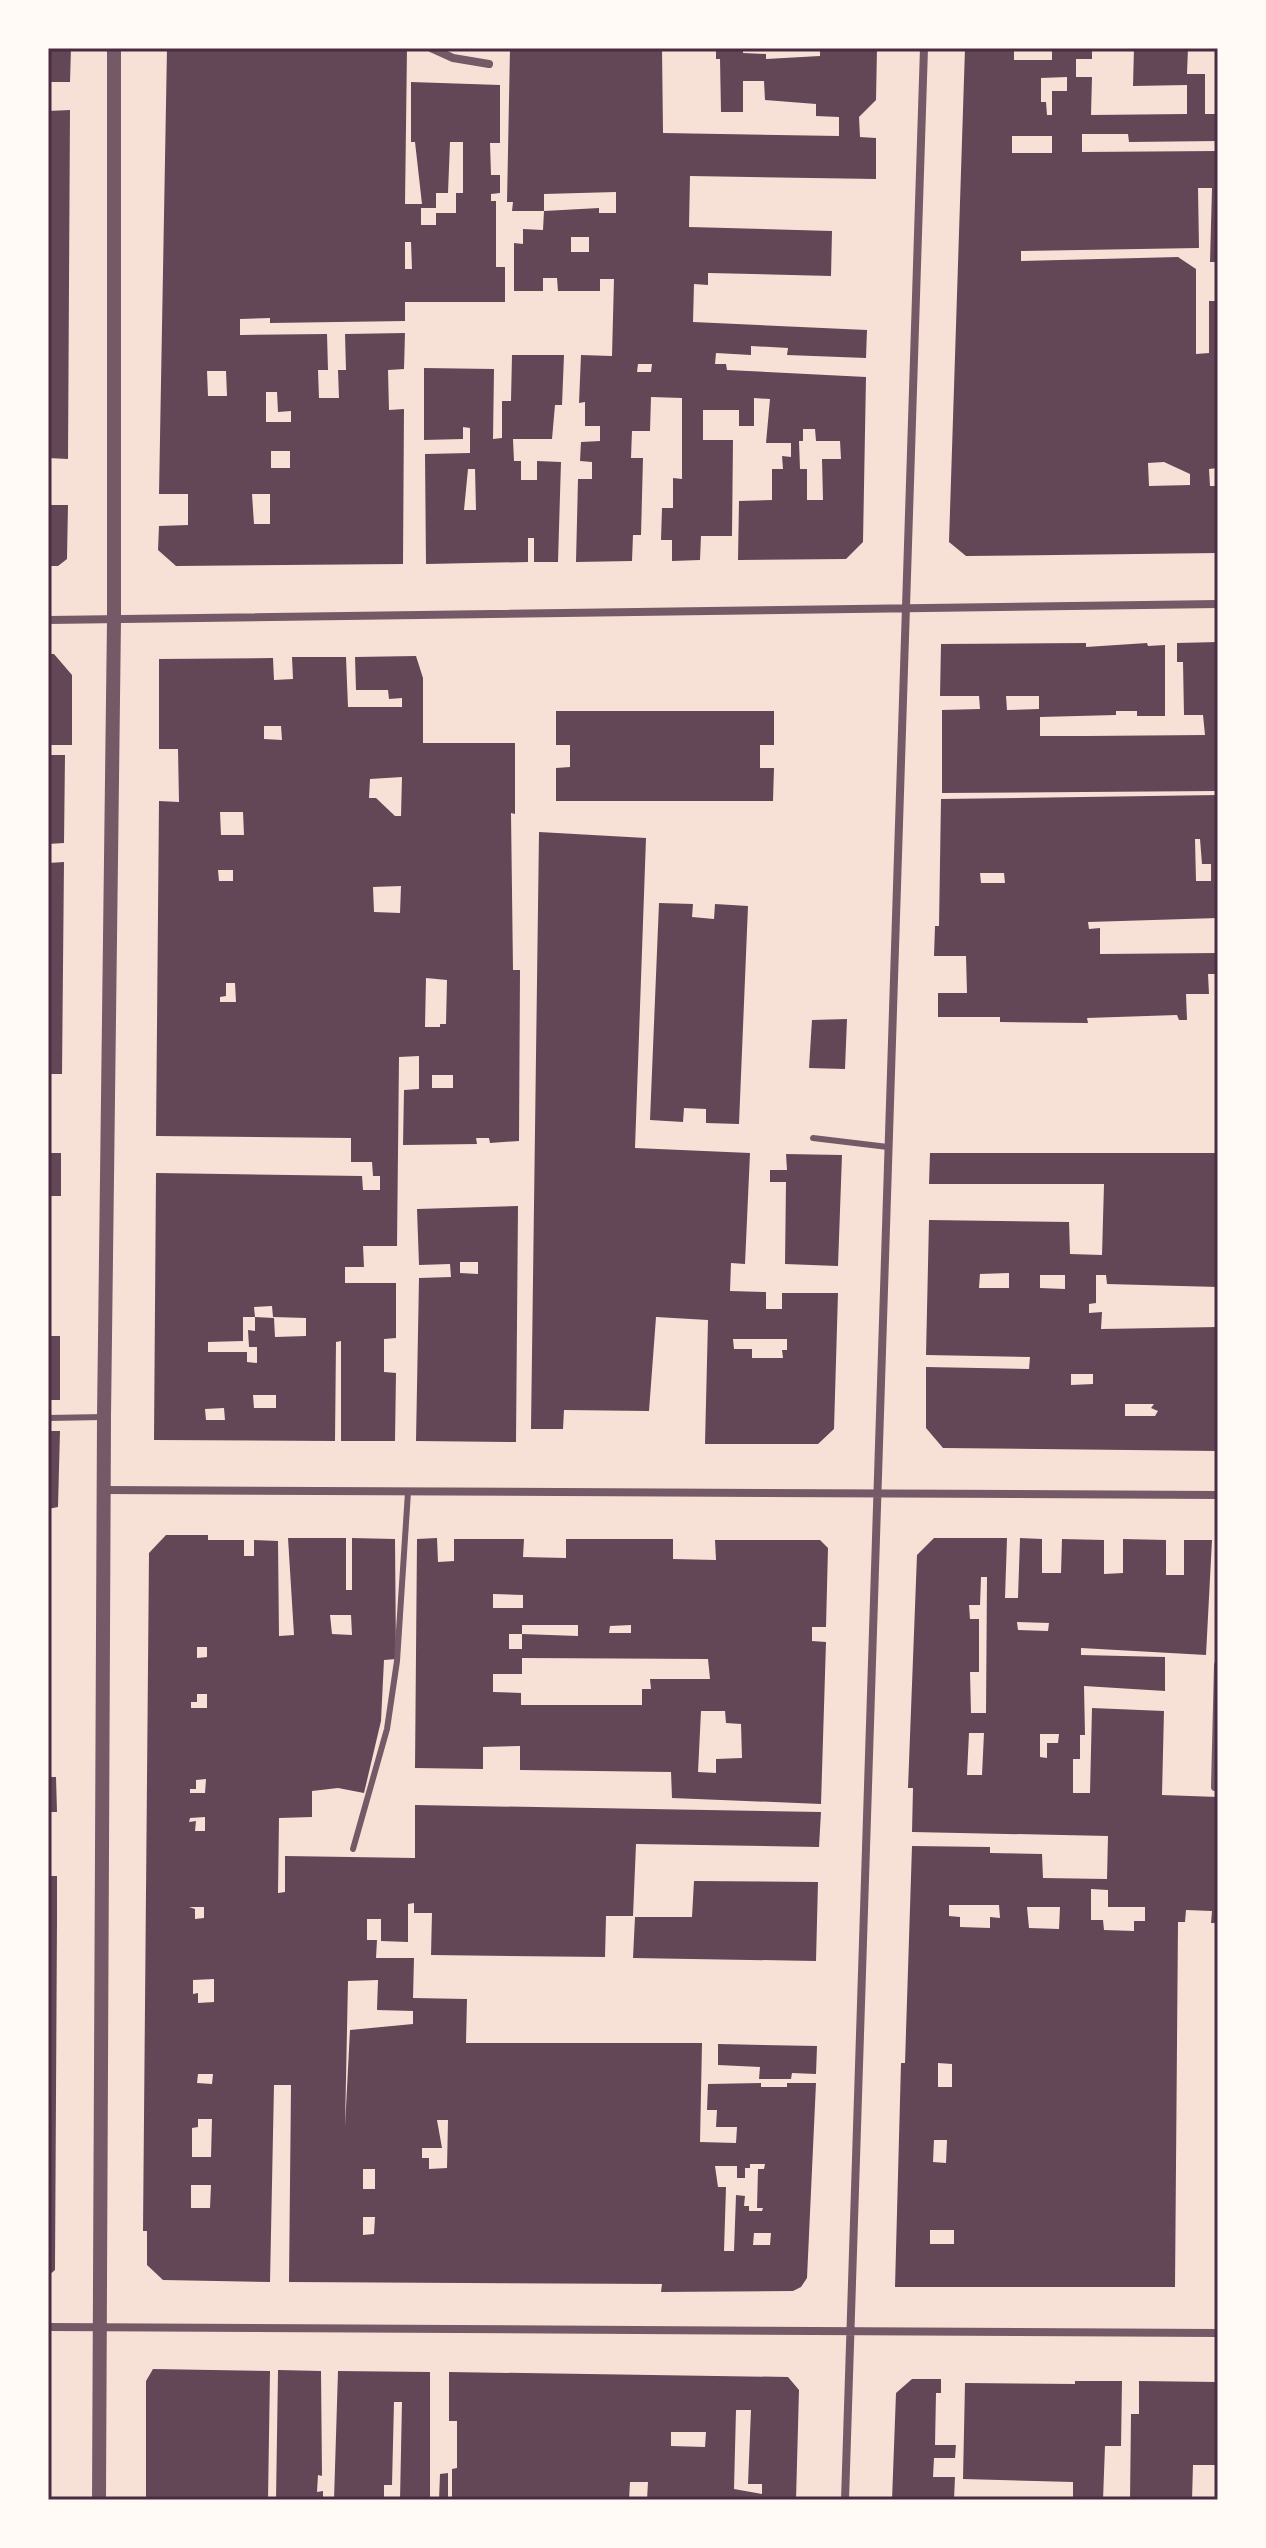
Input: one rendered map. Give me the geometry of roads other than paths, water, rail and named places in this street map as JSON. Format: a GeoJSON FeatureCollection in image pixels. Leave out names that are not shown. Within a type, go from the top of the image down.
{"type":"FeatureCollection","features":[{"type":"Feature","properties":{"kind":"street"},"geometry":{"type":"LineString","coordinates":[[99,2500],[103,1490],[114,620],[114,48]]}},
{"type":"Feature","properties":{"kind":"street"},"geometry":{"type":"LineString","coordinates":[[431,48],[453,58],[489,64]]}},
{"type":"Feature","properties":{"kind":"street"},"geometry":{"type":"LineString","coordinates":[[845,2500],[924,48]]}},
{"type":"Feature","properties":{"kind":"street"},"geometry":{"type":"LineString","coordinates":[[48,620],[1218,604]]}},
{"type":"Feature","properties":{"kind":"street"},"geometry":{"type":"LineString","coordinates":[[103,1490],[1218,1495]]}},
{"type":"Feature","properties":{"kind":"street"},"geometry":{"type":"LineString","coordinates":[[1215,1787],[1218,1665]]}},
{"type":"Feature","properties":{"kind":"street"},"geometry":{"type":"LineString","coordinates":[[48,2327],[1218,2333]]}},
{"type":"Feature","properties":{"kind":"lane"},"geometry":{"type":"LineString","coordinates":[[813,1138],[888,1147]]}},
{"type":"Feature","properties":{"kind":"lane"},"geometry":{"type":"LineString","coordinates":[[48,1418],[104,1417]]}},
{"type":"Feature","properties":{"kind":"lane"},"geometry":{"type":"LineString","coordinates":[[353,1849],[387,1729],[397,1661],[408,1492]]}}]}
